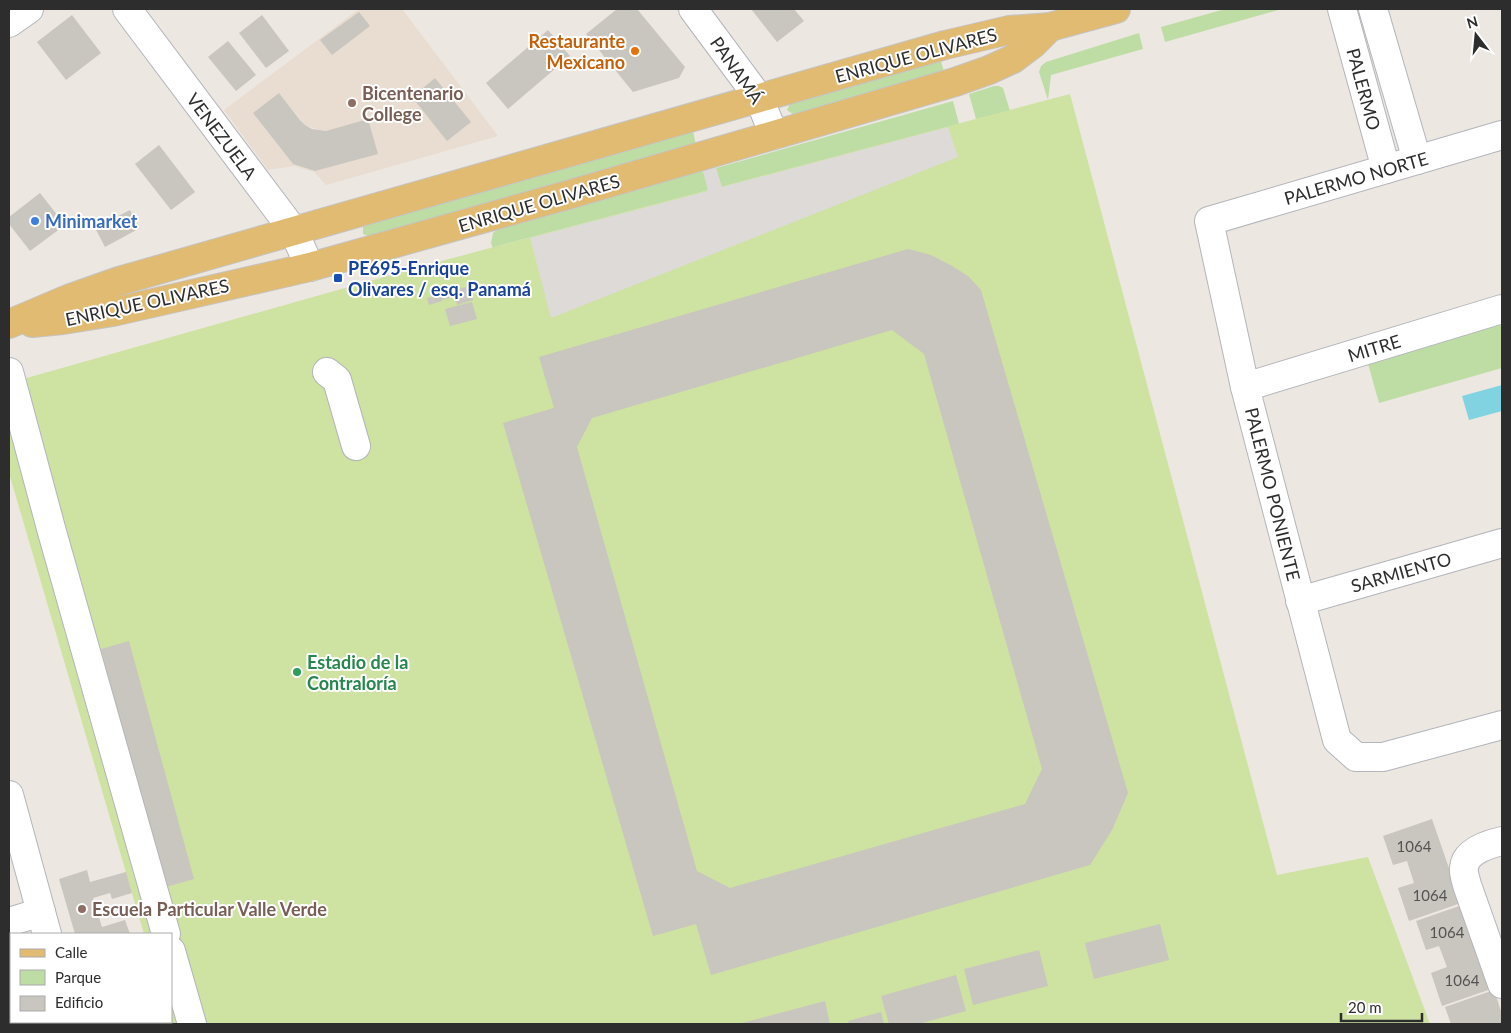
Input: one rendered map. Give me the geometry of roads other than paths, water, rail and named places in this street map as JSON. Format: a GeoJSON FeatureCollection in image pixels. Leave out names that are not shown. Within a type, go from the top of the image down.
{"type":"FeatureCollection","features":[{"type":"Feature","properties":{"kind":"main road","name":"ENRIQUE OLIVARES"},"geometry":{"type":"LineString","coordinates":[[9,324],[68,299],[120,281],[293,230],[946,45],[1009,30],[1050,27],[1116,9]]}},
{"type":"Feature","properties":{"kind":"main road","name":"ENRIQUE OLIVARES"},"geometry":{"type":"LineString","coordinates":[[9,324],[64,320],[113,312],[310,267],[562,197],[955,82],[1013,59],[1033,44],[1050,27]]}},
{"type":"Feature","properties":{"kind":"street"},"geometry":{"type":"LineString","coordinates":[[9,23],[29,9]]}},
{"type":"Feature","properties":{"kind":"street","name":"VENEZUELA"},"geometry":{"type":"LineString","coordinates":[[127,9],[293,230],[310,267]]}},
{"type":"Feature","properties":{"kind":"street","name":"PANAMÁ"},"geometry":{"type":"LineString","coordinates":[[693,9],[760,98],[774,136]]}},
{"type":"Feature","properties":{"kind":"street","name":"PALERMO"},"geometry":{"type":"LineString","coordinates":[[1342,9],[1386,169]]}},
{"type":"Feature","properties":{"kind":"street","name":"PALERMO"},"geometry":{"type":"LineString","coordinates":[[1372,9],[1417,160]]}},
{"type":"Feature","properties":{"kind":"street","name":"PALERMO NORTE"},"geometry":{"type":"LineString","coordinates":[[1210,221],[1502,135]]}},
{"type":"Feature","properties":{"kind":"street","name":"PALERMO PONIENTE"},"geometry":{"type":"LineString","coordinates":[[1210,221],[1245,387],[1337,740],[1356,757],[1383,757],[1502,725]]}},
{"type":"Feature","properties":{"kind":"street","name":"MITRE"},"geometry":{"type":"LineString","coordinates":[[1245,387],[1502,309]]}},
{"type":"Feature","properties":{"kind":"street"},"geometry":{"type":"LineString","coordinates":[[9,372],[166,933]]}},
{"type":"Feature","properties":{"kind":"street"},"geometry":{"type":"LineString","coordinates":[[327,372],[337,380],[356,446]]}},
{"type":"Feature","properties":{"kind":"street","name":"SARMIENTO"},"geometry":{"type":"LineString","coordinates":[[1300,601],[1502,543]]}},
{"type":"Feature","properties":{"kind":"street"},"geometry":{"type":"LineString","coordinates":[[9,794],[44,923],[9,922]]}},
{"type":"Feature","properties":{"kind":"street"},"geometry":{"type":"LineString","coordinates":[[1502,842],[1487,845],[1467,858],[1464,868],[1467,885],[1502,984]]}},
{"type":"Feature","properties":{"kind":"street"},"geometry":{"type":"LineString","coordinates":[[172,954],[192,1024]]}},
{"type":"Feature","properties":{"kind":"water"},"geometry":{"type":"Polygon","coordinates":[[[1502,385],[1502,411],[1469,420],[1462,396],[1502,385]]]}},
{"type":"Feature","properties":{"kind":"place","name":"Restaurante Mexicano"},"geometry":{"type":"Point","coordinates":[635,51]}},
{"type":"Feature","properties":{"kind":"place","name":"Bicentenario College"},"geometry":{"type":"Point","coordinates":[352,103]}},
{"type":"Feature","properties":{"kind":"place","name":"Minimarket"},"geometry":{"type":"Point","coordinates":[35,221]}},
{"type":"Feature","properties":{"kind":"place","name":"PE695-Enrique Olivares / esq. Panamá"},"geometry":{"type":"Point","coordinates":[338,278]}},
{"type":"Feature","properties":{"kind":"place","name":"Estadio de la Contraloría"},"geometry":{"type":"Point","coordinates":[297,672]}},
{"type":"Feature","properties":{"kind":"place","name":"Escuela Particular Valle Verde"},"geometry":{"type":"Point","coordinates":[82,909]}}]}
